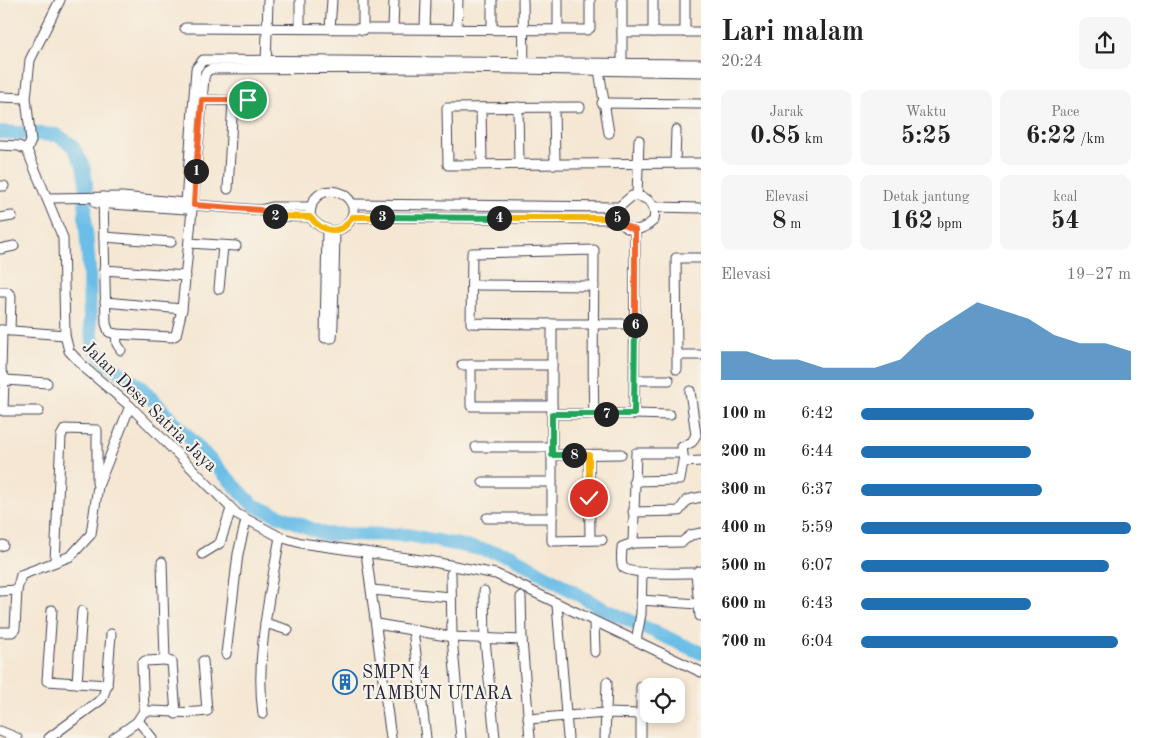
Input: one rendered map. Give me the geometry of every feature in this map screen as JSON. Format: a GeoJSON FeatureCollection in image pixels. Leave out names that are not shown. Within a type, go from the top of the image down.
{"type":"FeatureCollection","features":[{"type":"Feature","properties":{"kind":"street","name":"Jalan Desa Satria Jaya"},"geometry":{"type":"LineString","coordinates":[[60,0],[30,60],[26,98],[30,127],[29,146],[65,249],[65,335],[67,347],[76,359],[130,406],[231,509],[246,520],[280,538],[319,546],[428,561],[496,574],[556,605],[701,672]]}},
{"type":"Feature","properties":{"kind":"street"},"geometry":{"type":"LineString","coordinates":[[266,64],[268,0]]}},
{"type":"Feature","properties":{"kind":"street"},"geometry":{"type":"LineString","coordinates":[[300,0],[300,28]]}},
{"type":"Feature","properties":{"kind":"street"},"geometry":{"type":"LineString","coordinates":[[330,29],[332,0]]}},
{"type":"Feature","properties":{"kind":"street"},"geometry":{"type":"LineString","coordinates":[[362,30],[363,0]]}},
{"type":"Feature","properties":{"kind":"street"},"geometry":{"type":"LineString","coordinates":[[394,0],[394,29]]}},
{"type":"Feature","properties":{"kind":"street"},"geometry":{"type":"LineString","coordinates":[[425,28],[426,0]]}},
{"type":"Feature","properties":{"kind":"street"},"geometry":{"type":"LineString","coordinates":[[457,29],[458,0]]}},
{"type":"Feature","properties":{"kind":"street"},"geometry":{"type":"LineString","coordinates":[[492,0],[492,29]]}},
{"type":"Feature","properties":{"kind":"street"},"geometry":{"type":"LineString","coordinates":[[523,0],[524,65]]}},
{"type":"Feature","properties":{"kind":"street"},"geometry":{"type":"LineString","coordinates":[[558,0],[558,30]]}},
{"type":"Feature","properties":{"kind":"street"},"geometry":{"type":"LineString","coordinates":[[184,28],[362,30],[425,28],[590,29],[590,0]]}},
{"type":"Feature","properties":{"kind":"street"},"geometry":{"type":"LineString","coordinates":[[622,0],[622,66]]}},
{"type":"Feature","properties":{"kind":"street"},"geometry":{"type":"LineString","coordinates":[[653,0],[653,32]]}},
{"type":"Feature","properties":{"kind":"street"},"geometry":{"type":"LineString","coordinates":[[685,0],[685,32]]}},
{"type":"Feature","properties":{"kind":"street"},"geometry":{"type":"LineString","coordinates":[[622,32],[701,32]]}},
{"type":"Feature","properties":{"kind":"street"},"geometry":{"type":"LineString","coordinates":[[99,200],[104,237],[107,330],[116,334],[174,337],[182,309],[186,276],[189,243],[189,206],[198,100],[196,69],[199,63],[206,60],[266,64],[622,66],[701,64]]}},
{"type":"Feature","properties":{"kind":"street"},"geometry":{"type":"LineString","coordinates":[[196,69],[206,72],[214,68],[266,64]]}},
{"type":"Feature","properties":{"kind":"street"},"geometry":{"type":"LineString","coordinates":[[524,65],[599,70],[622,66],[701,72]]}},
{"type":"Feature","properties":{"kind":"street"},"geometry":{"type":"LineString","coordinates":[[599,70],[602,103],[609,133]]}},
{"type":"Feature","properties":{"kind":"street"},"geometry":{"type":"LineString","coordinates":[[198,100],[206,72]]}},
{"type":"Feature","properties":{"kind":"street"},"geometry":{"type":"LineString","coordinates":[[0,97],[26,98]]}},
{"type":"Feature","properties":{"kind":"street"},"geometry":{"type":"LineString","coordinates":[[198,100],[256,101]]}},
{"type":"Feature","properties":{"kind":"street"},"geometry":{"type":"LineString","coordinates":[[228,189],[233,100]]}},
{"type":"Feature","properties":{"kind":"street"},"geometry":{"type":"LineString","coordinates":[[602,103],[701,104]]}},
{"type":"Feature","properties":{"kind":"street"},"geometry":{"type":"LineString","coordinates":[[554,107],[555,163]]}},
{"type":"Feature","properties":{"kind":"street"},"geometry":{"type":"LineString","coordinates":[[580,107],[447,108],[448,165],[701,163]]}},
{"type":"Feature","properties":{"kind":"street"},"geometry":{"type":"LineString","coordinates":[[481,108],[482,164]]}},
{"type":"Feature","properties":{"kind":"street"},"geometry":{"type":"LineString","coordinates":[[518,108],[519,164]]}},
{"type":"Feature","properties":{"kind":"street"},"geometry":{"type":"LineString","coordinates":[[675,163],[676,130]]}},
{"type":"Feature","properties":{"kind":"street"},"geometry":{"type":"LineString","coordinates":[[637,196],[639,140]]}},
{"type":"Feature","properties":{"kind":"street"},"geometry":{"type":"LineString","coordinates":[[0,145],[29,146]]}},
{"type":"Feature","properties":{"kind":"street"},"geometry":{"type":"LineString","coordinates":[[335,190],[344,194],[352,204],[352,217],[343,227],[331,231],[318,226],[310,217],[310,207],[317,196],[326,191],[335,190]]}},
{"type":"Feature","properties":{"kind":"street"},"geometry":{"type":"LineString","coordinates":[[352,204],[619,206],[632,196],[642,196],[651,202],[654,207],[654,220],[646,228],[635,230],[623,225],[619,218],[619,206]]}},
{"type":"Feature","properties":{"kind":"street"},"geometry":{"type":"LineString","coordinates":[[49,202],[99,200],[260,210],[272,207],[310,207]]}},
{"type":"Feature","properties":{"kind":"street"},"geometry":{"type":"LineString","coordinates":[[654,207],[701,208]]}},
{"type":"Feature","properties":{"kind":"street"},"geometry":{"type":"LineString","coordinates":[[260,210],[272,216],[310,217]]}},
{"type":"Feature","properties":{"kind":"street"},"geometry":{"type":"LineString","coordinates":[[0,218],[12,216]]}},
{"type":"Feature","properties":{"kind":"street"},"geometry":{"type":"LineString","coordinates":[[352,217],[619,218]]}},
{"type":"Feature","properties":{"kind":"street"},"geometry":{"type":"LineString","coordinates":[[634,414],[635,230]]}},
{"type":"Feature","properties":{"kind":"street"},"geometry":{"type":"LineString","coordinates":[[331,231],[333,324],[332,338],[328,339],[325,338],[331,231]]}},
{"type":"Feature","properties":{"kind":"street"},"geometry":{"type":"LineString","coordinates":[[104,237],[171,242]]}},
{"type":"Feature","properties":{"kind":"street"},"geometry":{"type":"LineString","coordinates":[[189,243],[236,246]]}},
{"type":"Feature","properties":{"kind":"street"},"geometry":{"type":"LineString","coordinates":[[0,249],[14,246]]}},
{"type":"Feature","properties":{"kind":"street"},"geometry":{"type":"LineString","coordinates":[[219,289],[223,246]]}},
{"type":"Feature","properties":{"kind":"street"},"geometry":{"type":"LineString","coordinates":[[594,414],[593,324],[594,250],[472,253],[471,323],[552,324],[593,324],[635,324]]}},
{"type":"Feature","properties":{"kind":"street"},"geometry":{"type":"LineString","coordinates":[[677,369],[676,258],[701,258]]}},
{"type":"Feature","properties":{"kind":"street"},"geometry":{"type":"LineString","coordinates":[[104,270],[186,276]]}},
{"type":"Feature","properties":{"kind":"street"},"geometry":{"type":"LineString","coordinates":[[472,285],[594,286]]}},
{"type":"Feature","properties":{"kind":"street"},"geometry":{"type":"LineString","coordinates":[[0,292],[8,293],[11,296],[4,331],[1,372],[4,379],[3,411],[39,411]]}},
{"type":"Feature","properties":{"kind":"street"},"geometry":{"type":"LineString","coordinates":[[105,302],[182,309]]}},
{"type":"Feature","properties":{"kind":"street"},"geometry":{"type":"LineString","coordinates":[[552,324],[552,541],[602,540]]}},
{"type":"Feature","properties":{"kind":"street"},"geometry":{"type":"LineString","coordinates":[[4,331],[65,335]]}},
{"type":"Feature","properties":{"kind":"street"},"geometry":{"type":"LineString","coordinates":[[116,334],[117,344],[121,350]]}},
{"type":"Feature","properties":{"kind":"street"},"geometry":{"type":"LineString","coordinates":[[677,355],[701,355]]}},
{"type":"Feature","properties":{"kind":"street"},"geometry":{"type":"LineString","coordinates":[[552,365],[467,365],[472,406],[594,414],[670,415]]}},
{"type":"Feature","properties":{"kind":"street"},"geometry":{"type":"LineString","coordinates":[[4,379],[47,383]]}},
{"type":"Feature","properties":{"kind":"street"},"geometry":{"type":"LineString","coordinates":[[635,380],[669,380]]}},
{"type":"Feature","properties":{"kind":"street"},"geometry":{"type":"LineString","coordinates":[[634,481],[681,479],[684,445],[696,442],[690,391]]}},
{"type":"Feature","properties":{"kind":"street"},"geometry":{"type":"LineString","coordinates":[[0,632],[12,632],[15,629],[17,590],[19,579],[25,572],[74,554],[91,534],[98,486],[130,406]]}},
{"type":"Feature","properties":{"kind":"street"},"geometry":{"type":"LineString","coordinates":[[54,562],[61,436],[65,429],[97,430],[96,470],[98,486]]}},
{"type":"Feature","properties":{"kind":"street"},"geometry":{"type":"LineString","coordinates":[[476,447],[589,455],[621,454]]}},
{"type":"Feature","properties":{"kind":"street"},"geometry":{"type":"LineString","coordinates":[[633,543],[634,481],[637,452],[701,461]]}},
{"type":"Feature","properties":{"kind":"street"},"geometry":{"type":"LineString","coordinates":[[589,455],[590,540]]}},
{"type":"Feature","properties":{"kind":"street"},"geometry":{"type":"LineString","coordinates":[[482,482],[552,482]]}},
{"type":"Feature","properties":{"kind":"street"},"geometry":{"type":"LineString","coordinates":[[633,512],[679,511],[686,500],[701,497]]}},
{"type":"Feature","properties":{"kind":"street"},"geometry":{"type":"LineString","coordinates":[[202,554],[220,543],[231,509]]}},
{"type":"Feature","properties":{"kind":"street"},"geometry":{"type":"LineString","coordinates":[[487,518],[552,518]]}},
{"type":"Feature","properties":{"kind":"street"},"geometry":{"type":"LineString","coordinates":[[226,654],[238,554],[246,520]]}},
{"type":"Feature","properties":{"kind":"street"},"geometry":{"type":"LineString","coordinates":[[700,616],[698,604],[699,572],[642,573],[625,569],[622,565],[622,547],[633,543],[682,542],[691,535],[701,533]]}},
{"type":"Feature","properties":{"kind":"street"},"geometry":{"type":"LineString","coordinates":[[264,714],[260,687],[265,623],[280,538]]}},
{"type":"Feature","properties":{"kind":"street"},"geometry":{"type":"LineString","coordinates":[[366,553],[377,624],[390,738]]}},
{"type":"Feature","properties":{"kind":"street"},"geometry":{"type":"LineString","coordinates":[[162,562],[165,660]]}},
{"type":"Feature","properties":{"kind":"street"},"geometry":{"type":"LineString","coordinates":[[636,641],[639,627],[642,573]]}},
{"type":"Feature","properties":{"kind":"street"},"geometry":{"type":"LineString","coordinates":[[451,574],[452,637],[461,738]]}},
{"type":"Feature","properties":{"kind":"street"},"geometry":{"type":"LineString","coordinates":[[0,591],[17,590]]}},
{"type":"Feature","properties":{"kind":"street"},"geometry":{"type":"LineString","coordinates":[[372,590],[451,597]]}},
{"type":"Feature","properties":{"kind":"street"},"geometry":{"type":"LineString","coordinates":[[484,591],[485,640],[495,738]]}},
{"type":"Feature","properties":{"kind":"street"},"geometry":{"type":"LineString","coordinates":[[521,598],[522,640],[530,738]]}},
{"type":"Feature","properties":{"kind":"street"},"geometry":{"type":"LineString","coordinates":[[641,600],[698,604]]}},
{"type":"Feature","properties":{"kind":"street"},"geometry":{"type":"LineString","coordinates":[[556,605],[568,738]]}},
{"type":"Feature","properties":{"kind":"street"},"geometry":{"type":"LineString","coordinates":[[52,610],[47,681],[108,685]]}},
{"type":"Feature","properties":{"kind":"street"},"geometry":{"type":"LineString","coordinates":[[78,683],[82,612]]}},
{"type":"Feature","properties":{"kind":"street"},"geometry":{"type":"LineString","coordinates":[[594,622],[595,652]]}},
{"type":"Feature","properties":{"kind":"street"},"geometry":{"type":"LineString","coordinates":[[265,623],[288,630]]}},
{"type":"Feature","properties":{"kind":"street"},"geometry":{"type":"LineString","coordinates":[[377,624],[452,637],[485,640],[522,640]]}},
{"type":"Feature","properties":{"kind":"street"},"geometry":{"type":"LineString","coordinates":[[413,630],[426,738]]}},
{"type":"Feature","properties":{"kind":"street"},"geometry":{"type":"LineString","coordinates":[[49,738],[102,699],[108,685],[111,634]]}},
{"type":"Feature","properties":{"kind":"street"},"geometry":{"type":"LineString","coordinates":[[114,738],[137,722],[144,711],[142,664],[146,661],[165,660],[172,662],[176,714]]}},
{"type":"Feature","properties":{"kind":"street"},"geometry":{"type":"LineString","coordinates":[[144,711],[163,710],[176,714],[207,710],[203,662]]}},
{"type":"Feature","properties":{"kind":"street"},"geometry":{"type":"LineString","coordinates":[[605,738],[606,682]]}},
{"type":"Feature","properties":{"kind":"street"},"geometry":{"type":"LineString","coordinates":[[528,719],[606,712],[640,714]]}},
{"type":"Feature","properties":{"kind":"street"},"geometry":{"type":"LineString","coordinates":[[137,722],[140,723],[152,738]]}},
{"type":"Feature","properties":{"kind":"street"},"geometry":{"type":"LineString","coordinates":[[641,723],[641,738]]}},
{"type":"Feature","properties":{"kind":"street"},"geometry":{"type":"LineString","coordinates":[[5,734],[17,738]]}},
{"type":"Feature","properties":{"kind":"waterway"},"geometry":{"type":"LineString","coordinates":[[0,132],[57,135],[72,145],[83,165],[86,182],[85,217],[89,268],[90,324],[94,348],[108,364],[141,387],[253,505],[324,534],[408,535],[510,555],[598,606],[701,653]]}},
{"type":"Feature","properties":{"kind":"place","name":"SMPN 4 TAMBUN UTARA"},"geometry":{"type":"Point","coordinates":[345,682]}},
{"type":"Feature","properties":{"kind":"route"},"geometry":{"type":"LineString","coordinates":[[248,100],[202,100],[194,205],[260,210],[272,216],[310,217],[318,226],[335,231],[343,227],[352,217],[619,218],[623,225],[635,230],[634,414],[552,414],[552,455],[589,455],[589,498]]}}]}
